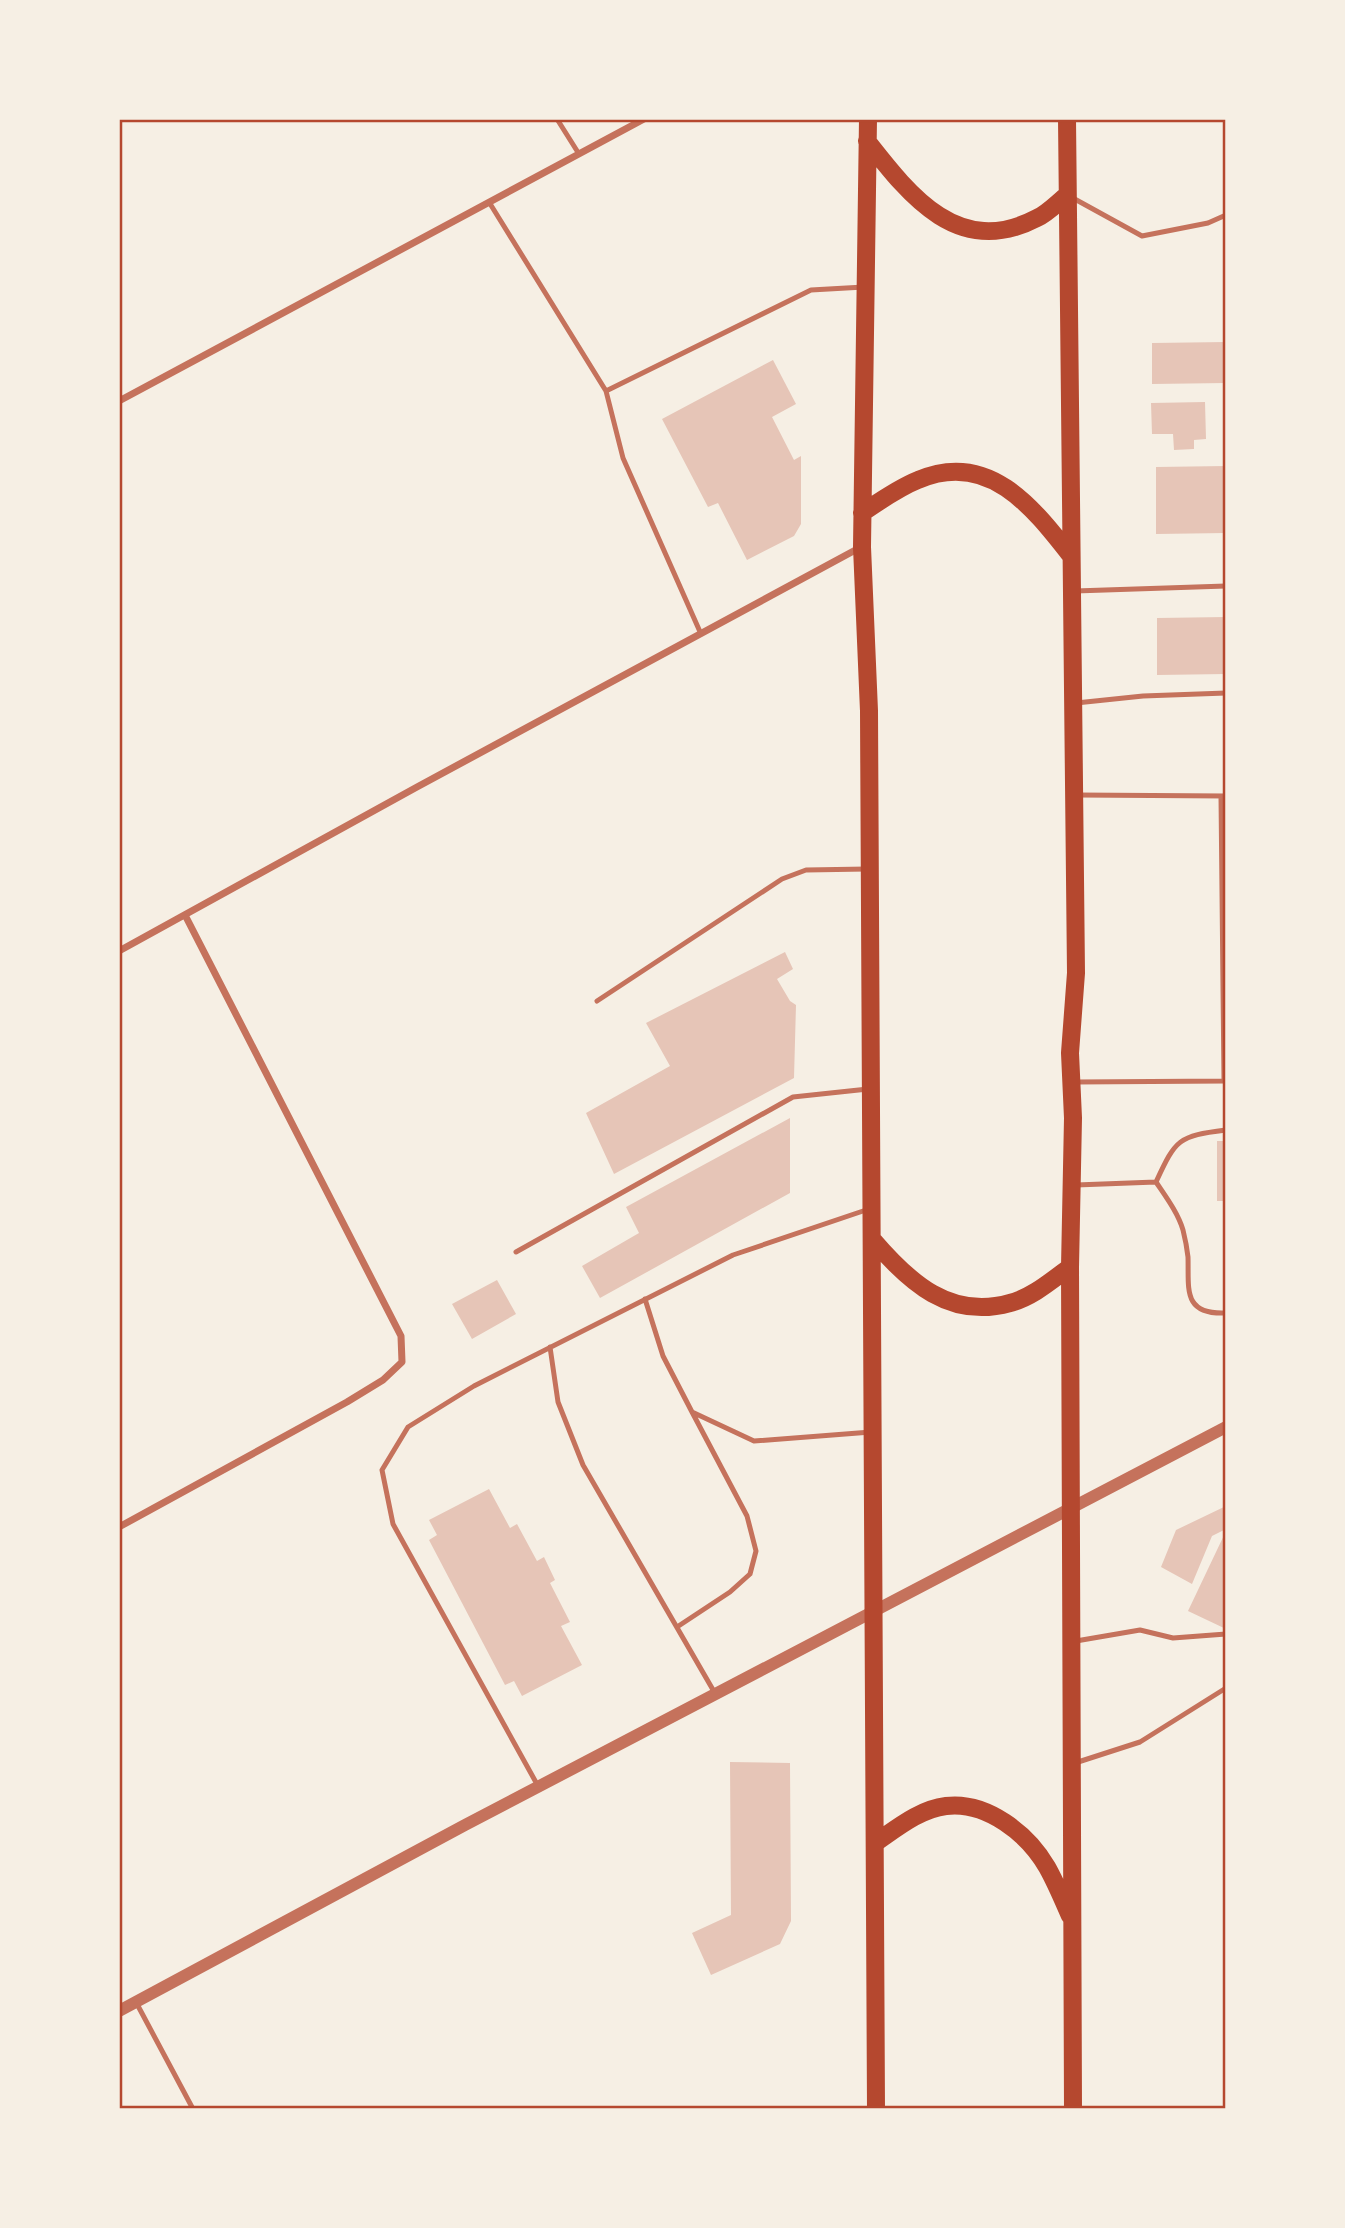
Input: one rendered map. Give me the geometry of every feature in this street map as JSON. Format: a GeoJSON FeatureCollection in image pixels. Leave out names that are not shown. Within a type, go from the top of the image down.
{"type":"FeatureCollection","features":[{"type":"Feature","properties":{"kind":"main road"},"geometry":{"type":"LineString","coordinates":[[867,119],[862,547],[870,711],[876,2109]]}},
{"type":"Feature","properties":{"kind":"main road"},"geometry":{"type":"LineString","coordinates":[[1067,119],[1076,973],[1070,1053],[1073,1082],[1070,1267],[1073,2109]]}},
{"type":"Feature","properties":{"kind":"main road"},"geometry":{"type":"LineString","coordinates":[[867,141],[906,190],[936,215],[960,226],[989,231],[1016,227],[1039,218],[1067,195]]}},
{"type":"Feature","properties":{"kind":"main road"},"geometry":{"type":"LineString","coordinates":[[862,513],[918,480],[945,472],[972,471],[1018,495],[1043,519],[1071,556]]}},
{"type":"Feature","properties":{"kind":"main road"},"geometry":{"type":"LineString","coordinates":[[873,1240],[896,1267],[922,1290],[949,1302],[970,1305],[1010,1303],[1037,1291],[1070,1267]]}},
{"type":"Feature","properties":{"kind":"main road"},"geometry":{"type":"LineString","coordinates":[[875,1843],[915,1816],[946,1806],[975,1808],[1000,1819],[1025,1839],[1046,1866],[1073,1922]]}},
{"type":"Feature","properties":{"kind":"street"},"geometry":{"type":"LineString","coordinates":[[119,401],[644,119]]}},
{"type":"Feature","properties":{"kind":"street"},"geometry":{"type":"LineString","coordinates":[[119,951],[862,547]]}},
{"type":"Feature","properties":{"kind":"street"},"geometry":{"type":"LineString","coordinates":[[119,1527],[347,1402],[383,1380],[402,1362],[401,1336],[185,915]]}},
{"type":"Feature","properties":{"kind":"street"},"geometry":{"type":"LineString","coordinates":[[119,2011],[538,1786],[873,1614],[1226,1427]]}},
{"type":"Feature","properties":{"kind":"lane"},"geometry":{"type":"LineString","coordinates":[[557,119],[579,154]]}},
{"type":"Feature","properties":{"kind":"lane"},"geometry":{"type":"LineString","coordinates":[[1067,195],[1142,236],[1208,223],[1226,215]]}},
{"type":"Feature","properties":{"kind":"lane"},"geometry":{"type":"LineString","coordinates":[[489,202],[606,391],[623,458],[701,634]]}},
{"type":"Feature","properties":{"kind":"lane"},"geometry":{"type":"LineString","coordinates":[[606,391],[811,290],[867,286]]}},
{"type":"Feature","properties":{"kind":"lane"},"geometry":{"type":"LineString","coordinates":[[1072,591],[1226,586]]}},
{"type":"Feature","properties":{"kind":"lane"},"geometry":{"type":"LineString","coordinates":[[1073,704],[1143,696],[1226,693]]}},
{"type":"Feature","properties":{"kind":"lane"},"geometry":{"type":"LineString","coordinates":[[1073,1082],[1225,1081],[1224,796],[1074,795]]}},
{"type":"Feature","properties":{"kind":"lane"},"geometry":{"type":"LineString","coordinates":[[597,1001],[782,879],[806,870],[870,869]]}},
{"type":"Feature","properties":{"kind":"lane"},"geometry":{"type":"LineString","coordinates":[[516,1252],[793,1097],[871,1088]]}},
{"type":"Feature","properties":{"kind":"lane"},"geometry":{"type":"LineString","coordinates":[[1156,1182],[1172,1148],[1184,1138],[1226,1130]]}},
{"type":"Feature","properties":{"kind":"lane"},"geometry":{"type":"LineString","coordinates":[[1073,1185],[1156,1182]]}},
{"type":"Feature","properties":{"kind":"lane"},"geometry":{"type":"LineString","coordinates":[[1156,1182],[1182,1228],[1188,1256],[1186,1280],[1189,1295],[1200,1308],[1211,1314],[1226,1314]]}},
{"type":"Feature","properties":{"kind":"lane"},"geometry":{"type":"LineString","coordinates":[[538,1786],[393,1524],[382,1469],[408,1427],[474,1386],[733,1255],[872,1208]]}},
{"type":"Feature","properties":{"kind":"lane"},"geometry":{"type":"LineString","coordinates":[[645,1299],[663,1356],[747,1516],[756,1552],[750,1574],[730,1592],[677,1626]]}},
{"type":"Feature","properties":{"kind":"lane"},"geometry":{"type":"LineString","coordinates":[[550,1347],[558,1402],[583,1465],[716,1695]]}},
{"type":"Feature","properties":{"kind":"lane"},"geometry":{"type":"LineString","coordinates":[[692,1412],[754,1441],[873,1432]]}},
{"type":"Feature","properties":{"kind":"lane"},"geometry":{"type":"LineString","coordinates":[[1072,1642],[1140,1630],[1173,1638],[1226,1634]]}},
{"type":"Feature","properties":{"kind":"lane"},"geometry":{"type":"LineString","coordinates":[[1072,1764],[1140,1742],[1226,1688]]}},
{"type":"Feature","properties":{"kind":"lane"},"geometry":{"type":"LineString","coordinates":[[136,2002],[193,2109]]}},
{"type":"Feature","properties":{"kind":"building"},"geometry":{"type":"Polygon","coordinates":[[[1226,342],[1226,383],[1152,384],[1152,343],[1226,342]]]}},
{"type":"Feature","properties":{"kind":"building"},"geometry":{"type":"Polygon","coordinates":[[[773,360],[796,404],[772,417],[794,460],[801,456],[801,524],[794,536],[747,560],[718,503],[708,507],[662,419],[773,360]]]}},
{"type":"Feature","properties":{"kind":"building"},"geometry":{"type":"Polygon","coordinates":[[[1205,402],[1206,439],[1194,440],[1194,449],[1174,450],[1173,434],[1152,434],[1151,403],[1205,402]]]}},
{"type":"Feature","properties":{"kind":"building"},"geometry":{"type":"Polygon","coordinates":[[[1226,466],[1226,533],[1156,534],[1156,467],[1226,466]]]}},
{"type":"Feature","properties":{"kind":"building"},"geometry":{"type":"Polygon","coordinates":[[[1226,617],[1226,674],[1157,675],[1157,618],[1226,617]]]}},
{"type":"Feature","properties":{"kind":"building"},"geometry":{"type":"Polygon","coordinates":[[[785,952],[793,969],[777,979],[790,1001],[796,1005],[794,1078],[614,1174],[586,1113],[670,1066],[646,1023],[785,952]]]}},
{"type":"Feature","properties":{"kind":"building"},"geometry":{"type":"Polygon","coordinates":[[[790,1118],[790,1193],[600,1298],[582,1266],[639,1233],[626,1207],[790,1118]]]}},
{"type":"Feature","properties":{"kind":"building"},"geometry":{"type":"Polygon","coordinates":[[[1217,1141],[1226,1141],[1226,1201],[1217,1201],[1217,1141]]]}},
{"type":"Feature","properties":{"kind":"building"},"geometry":{"type":"Polygon","coordinates":[[[497,1280],[516,1314],[472,1339],[452,1304],[497,1280]]]}},
{"type":"Feature","properties":{"kind":"building"},"geometry":{"type":"Polygon","coordinates":[[[489,1489],[510,1528],[517,1524],[537,1561],[544,1557],[555,1580],[550,1583],[570,1622],[561,1626],[582,1665],[522,1696],[514,1681],[505,1685],[429,1540],[437,1535],[429,1520],[489,1489]]]}},
{"type":"Feature","properties":{"kind":"building"},"geometry":{"type":"Polygon","coordinates":[[[1226,1506],[1226,1529],[1212,1536],[1192,1584],[1161,1567],[1176,1530],[1226,1506]]]}},
{"type":"Feature","properties":{"kind":"building"},"geometry":{"type":"Polygon","coordinates":[[[1226,1531],[1226,1629],[1188,1611],[1226,1531]]]}},
{"type":"Feature","properties":{"kind":"building"},"geometry":{"type":"Polygon","coordinates":[[[730,1762],[790,1763],[791,1921],[780,1944],[711,1975],[692,1933],[731,1915],[730,1762]]]}}]}
